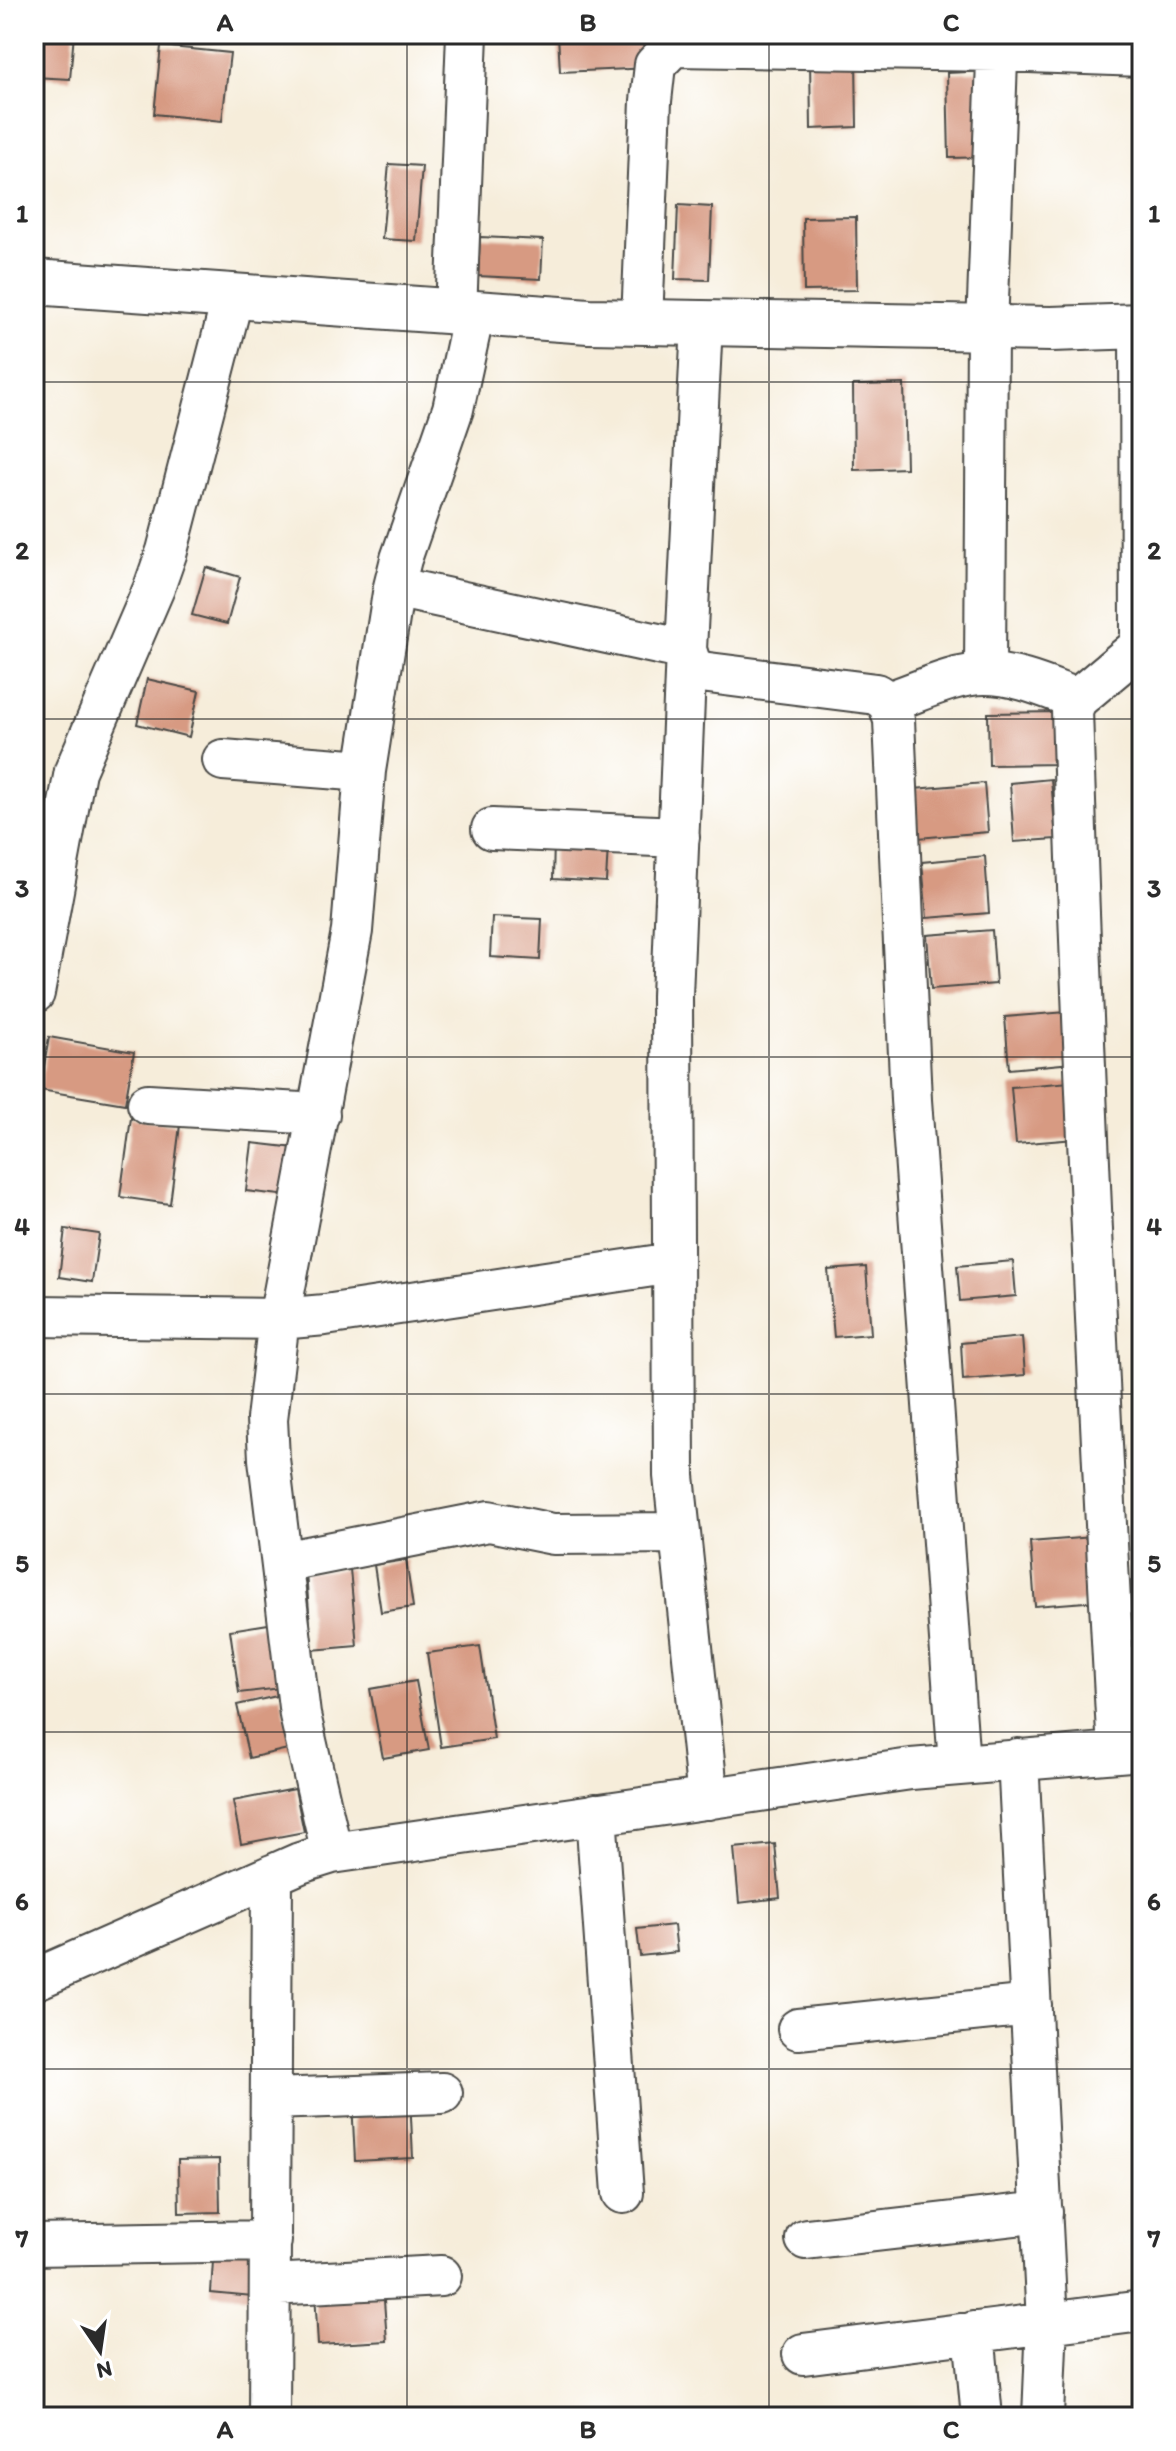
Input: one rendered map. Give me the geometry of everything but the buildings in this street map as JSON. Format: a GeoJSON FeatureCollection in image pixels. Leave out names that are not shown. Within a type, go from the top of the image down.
{"type":"FeatureCollection","features":[{"type":"Feature","properties":{"kind":"street"},"geometry":{"type":"LineString","coordinates":[[332,1853],[300,1715],[269,1459],[267,1419],[279,1319],[352,931],[365,771],[394,587],[453,409],[465,313],[467,34]]}},
{"type":"Feature","properties":{"kind":"street"},"geometry":{"type":"LineString","coordinates":[[642,322],[655,65],[673,46],[998,43],[1142,56]]}},
{"type":"Feature","properties":{"kind":"street"},"geometry":{"type":"LineString","coordinates":[[985,674],[987,328],[998,43]]}},
{"type":"Feature","properties":{"kind":"street"},"geometry":{"type":"LineString","coordinates":[[34,282],[589,321],[1051,329],[1141,326],[1141,636],[1138,648],[1131,656],[1077,699],[1072,710],[1080,991],[1126,1592],[1130,1751],[911,1769],[332,1853],[300,1863],[34,1980]]}},
{"type":"Feature","properties":{"kind":"street"},"geometry":{"type":"LineString","coordinates":[[34,993],[75,771],[167,551],[233,296]]}},
{"type":"Feature","properties":{"kind":"street"},"geometry":{"type":"LineString","coordinates":[[702,323],[672,996],[673,1263],[674,1476],[708,1799]]}},
{"type":"Feature","properties":{"kind":"street"},"geometry":{"type":"LineString","coordinates":[[394,587],[686,650]]}},
{"type":"Feature","properties":{"kind":"street"},"geometry":{"type":"LineString","coordinates":[[686,650],[691,665],[701,672],[876,694],[888,702],[894,720],[911,1100],[959,1764]]}},
{"type":"Feature","properties":{"kind":"street"},"geometry":{"type":"LineString","coordinates":[[888,702],[954,679],[985,674],[1024,680],[1077,699]]}},
{"type":"Feature","properties":{"kind":"street"},"geometry":{"type":"LineString","coordinates":[[223,760],[365,771]]}},
{"type":"Feature","properties":{"kind":"street"},"geometry":{"type":"LineString","coordinates":[[492,829],[679,837]]}},
{"type":"Feature","properties":{"kind":"street"},"geometry":{"type":"LineString","coordinates":[[148,1104],[319,1114]]}},
{"type":"Feature","properties":{"kind":"street"},"geometry":{"type":"LineString","coordinates":[[34,1316],[279,1319],[325,1315],[673,1263]]}},
{"type":"Feature","properties":{"kind":"street"},"geometry":{"type":"LineString","coordinates":[[282,1562],[489,1521],[553,1534],[679,1533]]}},
{"type":"Feature","properties":{"kind":"street"},"geometry":{"type":"LineString","coordinates":[[1018,1759],[1047,2322],[1043,2417]]}},
{"type":"Feature","properties":{"kind":"street"},"geometry":{"type":"LineString","coordinates":[[596,1814],[623,2193]]}},
{"type":"Feature","properties":{"kind":"street"},"geometry":{"type":"LineString","coordinates":[[269,2417],[272,1875]]}},
{"type":"Feature","properties":{"kind":"street"},"geometry":{"type":"LineString","coordinates":[[798,2029],[1031,2005]]}},
{"type":"Feature","properties":{"kind":"street"},"geometry":{"type":"LineString","coordinates":[[271,2099],[442,2093]]}},
{"type":"Feature","properties":{"kind":"street"},"geometry":{"type":"LineString","coordinates":[[806,2239],[1042,2212]]}},
{"type":"Feature","properties":{"kind":"street"},"geometry":{"type":"LineString","coordinates":[[34,2245],[271,2241]]}},
{"type":"Feature","properties":{"kind":"street"},"geometry":{"type":"LineString","coordinates":[[270,2285],[441,2276]]}},
{"type":"Feature","properties":{"kind":"street"},"geometry":{"type":"LineString","coordinates":[[803,2354],[1142,2311]]}},
{"type":"Feature","properties":{"kind":"street"},"geometry":{"type":"LineString","coordinates":[[974,2332],[982,2417]]}}]}
